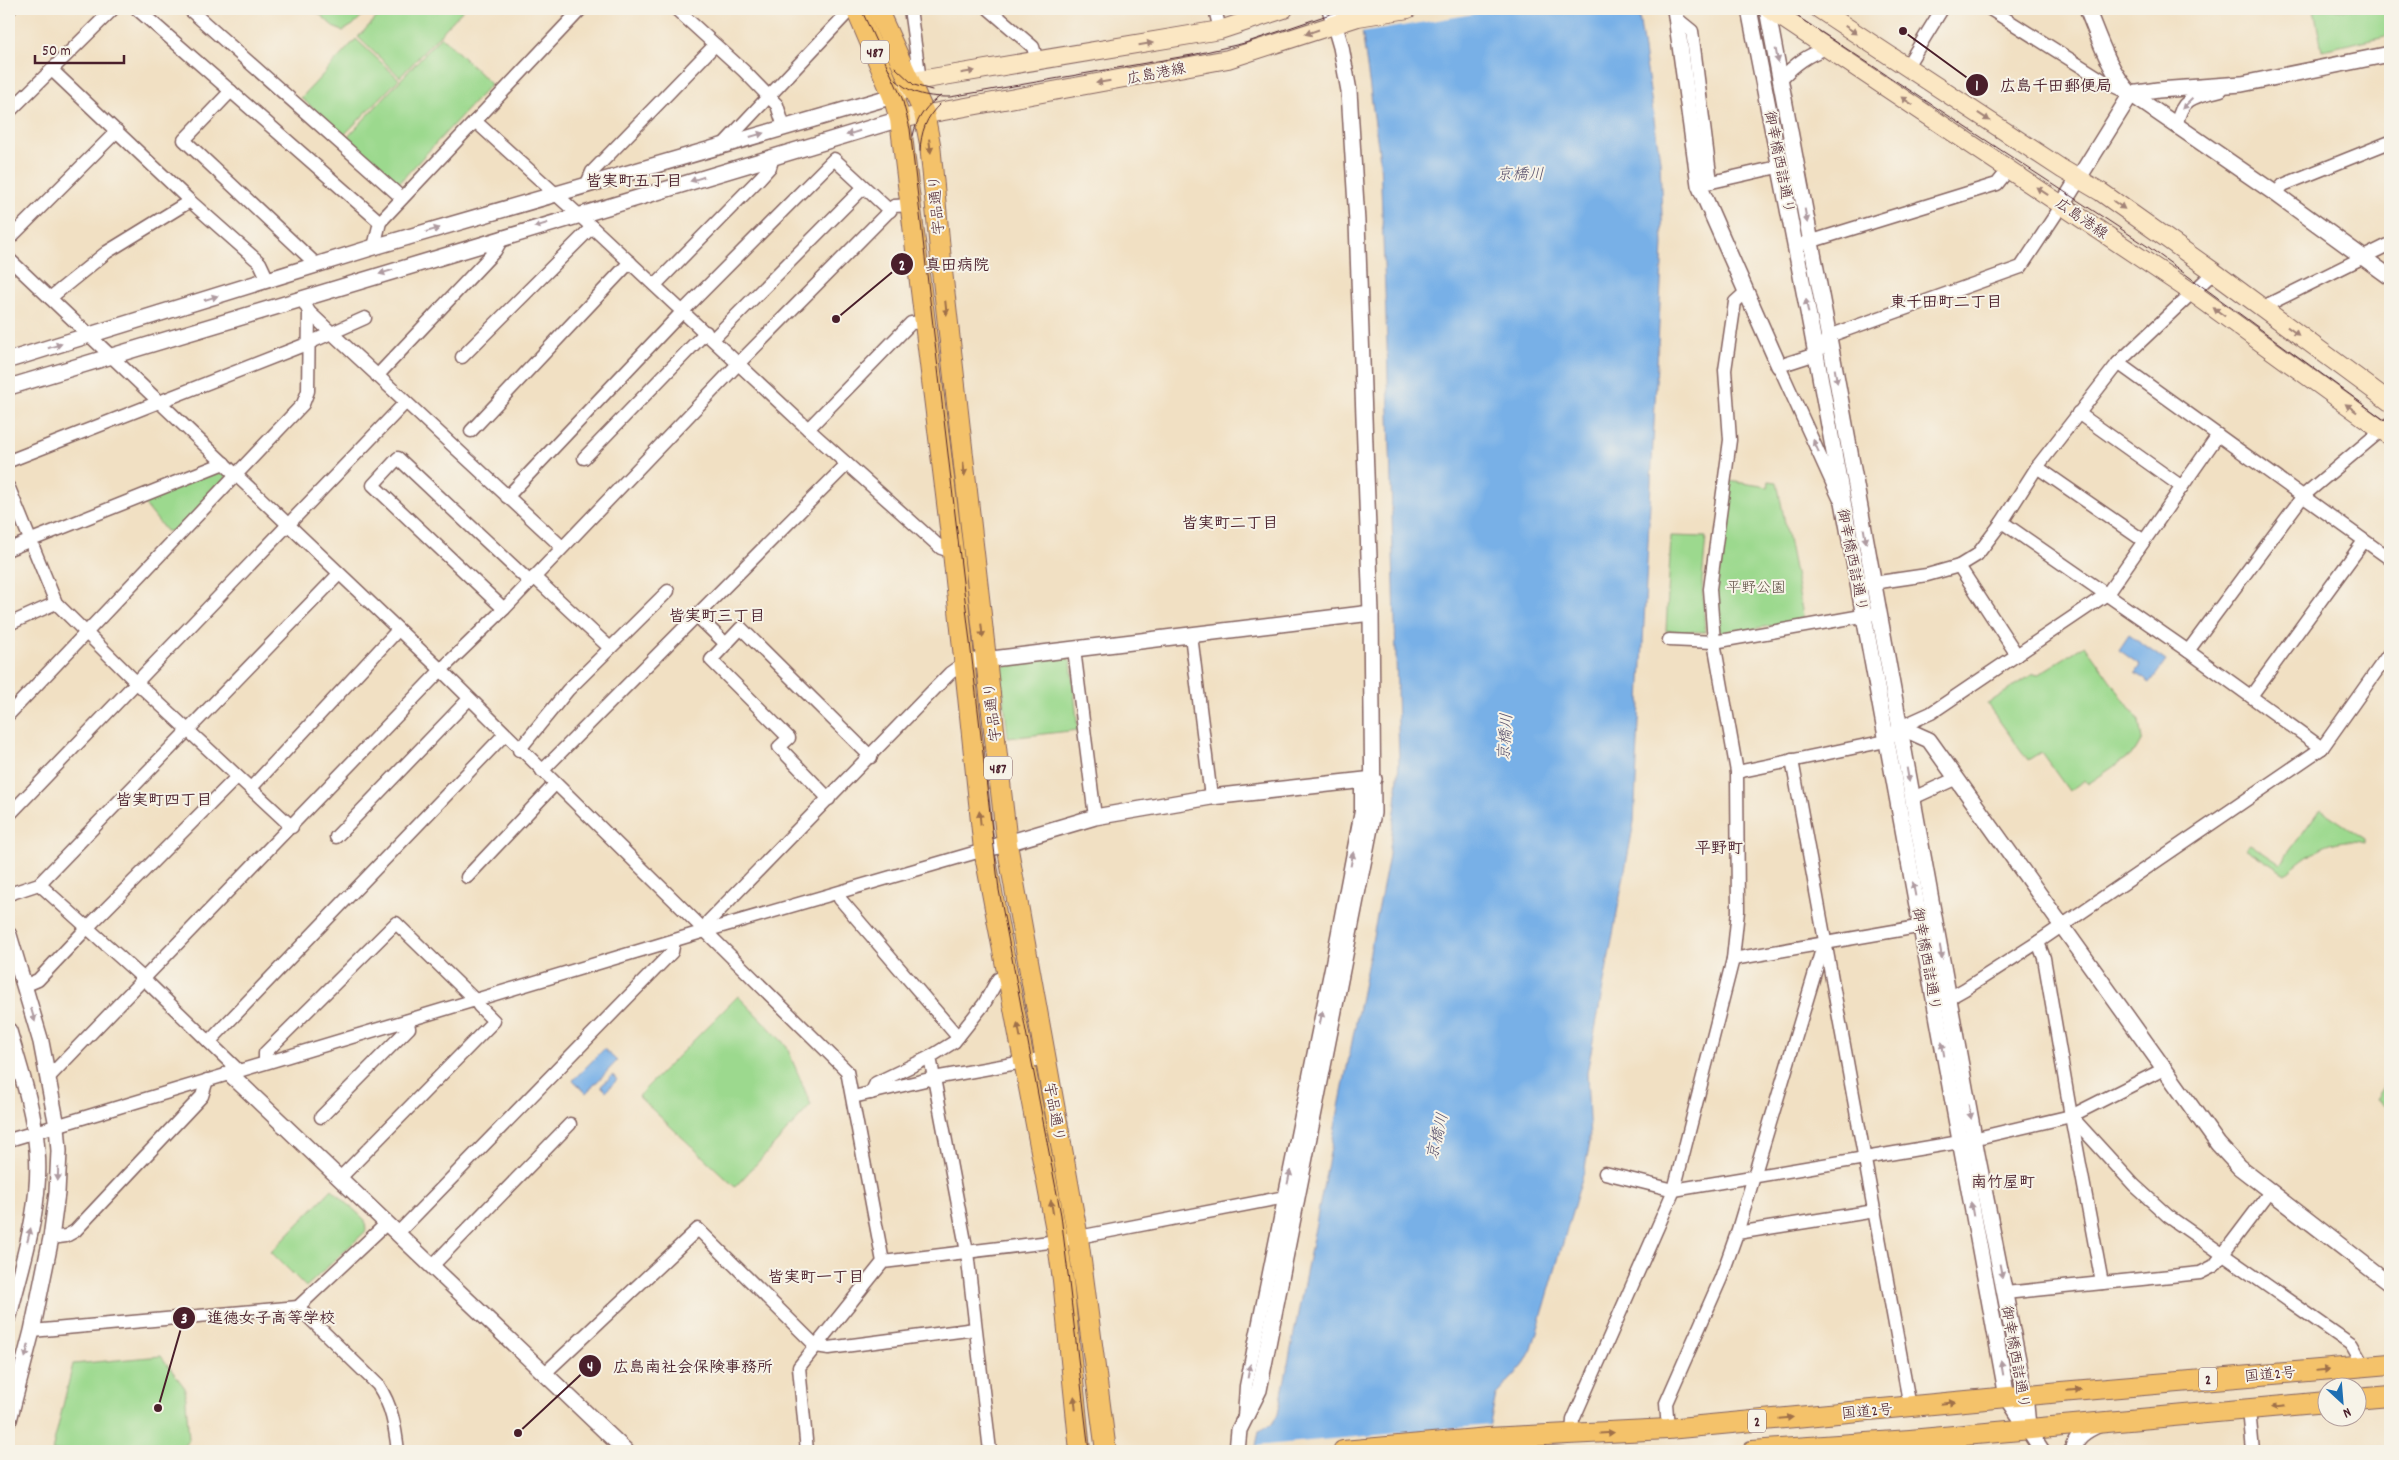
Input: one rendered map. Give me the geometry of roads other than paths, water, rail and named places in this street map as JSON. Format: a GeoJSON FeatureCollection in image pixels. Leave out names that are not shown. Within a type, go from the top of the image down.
{"type":"FeatureCollection","features":[{"type":"Feature","properties":{"kind":"highway","name":"宇品通り"},"geometry":{"type":"LineString","coordinates":[[856,9],[893,96],[900,119],[953,552],[984,850],[1058,1241],[1080,1451]]}},
{"type":"Feature","properties":{"kind":"highway","name":"宇品通り"},"geometry":{"type":"LineString","coordinates":[[877,9],[916,81],[930,144],[1007,844],[1078,1238],[1106,1451]]}},
{"type":"Feature","properties":{"kind":"highway","name":"国道2号"},"geometry":{"type":"LineString","coordinates":[[1343,1451],[1488,1438],[1668,1429],[2016,1396],[2390,1364]]}},
{"type":"Feature","properties":{"kind":"highway"},"geometry":{"type":"LineString","coordinates":[[2366,1398],[2390,1396]]}},
{"type":"Feature","properties":{"kind":"highway","name":"2"},"geometry":{"type":"LineString","coordinates":[[1752,1451],[1911,1446],[2028,1428],[2316,1403]]}},
{"type":"Feature","properties":{"kind":"main road","name":"広島港線"},"geometry":{"type":"LineString","coordinates":[[893,96],[916,81],[1220,30],[1284,9]]}},
{"type":"Feature","properties":{"kind":"main road","name":"広島港線"},"geometry":{"type":"LineString","coordinates":[[900,119],[924,113],[1228,59],[1333,16],[1358,18],[1408,9]]}},
{"type":"Feature","properties":{"kind":"main road","name":"広島港線"},"geometry":{"type":"LineString","coordinates":[[1768,9],[2193,293],[2387,429]]}},
{"type":"Feature","properties":{"kind":"main road","name":"広島港線"},"geometry":{"type":"LineString","coordinates":[[1818,9],[2078,178],[2214,272],[2390,402]]}},
{"type":"Feature","properties":{"kind":"street"},"geometry":{"type":"LineString","coordinates":[[9,112],[113,9]]}},
{"type":"Feature","properties":{"kind":"street"},"geometry":{"type":"LineString","coordinates":[[137,9],[380,222]]}},
{"type":"Feature","properties":{"kind":"street"},"geometry":{"type":"LineString","coordinates":[[189,9],[402,198]]}},
{"type":"Feature","properties":{"kind":"street"},"geometry":{"type":"LineString","coordinates":[[374,247],[380,222],[582,9]]}},
{"type":"Feature","properties":{"kind":"street"},"geometry":{"type":"LineString","coordinates":[[676,9],[769,96],[777,105],[784,128]]}},
{"type":"Feature","properties":{"kind":"street"},"geometry":{"type":"LineString","coordinates":[[723,145],[851,9]]}},
{"type":"Feature","properties":{"kind":"street"},"geometry":{"type":"LineString","coordinates":[[910,9],[916,81]]}},
{"type":"Feature","properties":{"kind":"street"},"geometry":{"type":"LineString","coordinates":[[989,9],[1033,47],[1037,61]]}},
{"type":"Feature","properties":{"kind":"street"},"geometry":{"type":"LineString","coordinates":[[1215,9],[1220,30]]}},
{"type":"Feature","properties":{"kind":"street","name":"御幸橋西詰通り"},"geometry":{"type":"LineString","coordinates":[[1750,9],[1782,166],[1843,507],[1866,584]]}},
{"type":"Feature","properties":{"kind":"street","name":"御幸橋西詰通り"},"geometry":{"type":"LineString","coordinates":[[1768,9],[1829,336],[1871,614],[1886,741],[1928,925],[2016,1396],[2028,1428],[2042,1451]]}},
{"type":"Feature","properties":{"kind":"street"},"geometry":{"type":"LineString","coordinates":[[1906,66],[1942,9]]}},
{"type":"Feature","properties":{"kind":"street"},"geometry":{"type":"LineString","coordinates":[[1990,9],[2109,84],[2131,94],[2177,124],[2390,277]]}},
{"type":"Feature","properties":{"kind":"street"},"geometry":{"type":"LineString","coordinates":[[2088,9],[2110,65],[2120,83],[2131,94]]}},
{"type":"Feature","properties":{"kind":"street"},"geometry":{"type":"LineString","coordinates":[[1676,13],[1705,183],[1746,292],[1843,507]]}},
{"type":"Feature","properties":{"kind":"street"},"geometry":{"type":"LineString","coordinates":[[1237,1451],[1239,1430],[1252,1407],[1260,1381],[1373,813],[1368,779],[1371,613],[1357,222],[1349,91],[1333,16]]}},
{"type":"Feature","properties":{"kind":"street"},"geometry":{"type":"LineString","coordinates":[[586,186],[592,172],[716,45]]}},
{"type":"Feature","properties":{"kind":"street"},"geometry":{"type":"LineString","coordinates":[[1781,80],[1794,65],[1809,54],[1827,48]]}},
{"type":"Feature","properties":{"kind":"street"},"geometry":{"type":"LineString","coordinates":[[2177,124],[2178,112],[2184,104],[2194,97],[2241,84],[2390,54]]}},
{"type":"Feature","properties":{"kind":"street"},"geometry":{"type":"LineString","coordinates":[[52,70],[190,201],[260,264],[268,280]]}},
{"type":"Feature","properties":{"kind":"street"},"geometry":{"type":"LineString","coordinates":[[1779,366],[1816,354],[1829,336],[2021,267],[2131,94],[2158,90],[2241,84]]}},
{"type":"Feature","properties":{"kind":"street"},"geometry":{"type":"LineString","coordinates":[[230,91],[184,140],[317,265]]}},
{"type":"Feature","properties":{"kind":"street"},"geometry":{"type":"LineString","coordinates":[[9,360],[374,247],[893,96]]}},
{"type":"Feature","properties":{"kind":"street"},"geometry":{"type":"LineString","coordinates":[[9,387],[110,356],[306,304],[503,236],[900,119]]}},
{"type":"Feature","properties":{"kind":"street"},"geometry":{"type":"LineString","coordinates":[[475,121],[557,194],[808,429],[941,548],[953,552]]}},
{"type":"Feature","properties":{"kind":"street"},"geometry":{"type":"LineString","coordinates":[[9,239],[117,131]]}},
{"type":"Feature","properties":{"kind":"street"},"geometry":{"type":"LineString","coordinates":[[2276,194],[2283,185],[2390,142]]}},
{"type":"Feature","properties":{"kind":"street"},"geometry":{"type":"LineString","coordinates":[[655,285],[760,178],[770,167],[773,156]]}},
{"type":"Feature","properties":{"kind":"street"},"geometry":{"type":"LineString","coordinates":[[507,497],[834,159],[890,211]]}},
{"type":"Feature","properties":{"kind":"street"},"geometry":{"type":"LineString","coordinates":[[1705,183],[1782,166]]}},
{"type":"Feature","properties":{"kind":"street"},"geometry":{"type":"LineString","coordinates":[[1796,246],[1997,184],[2009,169]]}},
{"type":"Feature","properties":{"kind":"street"},"geometry":{"type":"LineString","coordinates":[[584,458],[864,187]]}},
{"type":"Feature","properties":{"kind":"street"},"geometry":{"type":"LineString","coordinates":[[50,298],[106,252],[190,201]]}},
{"type":"Feature","properties":{"kind":"street"},"geometry":{"type":"LineString","coordinates":[[47,1079],[292,827],[441,670],[504,609],[739,363],[894,206],[912,205]]}},
{"type":"Feature","properties":{"kind":"street"},"geometry":{"type":"LineString","coordinates":[[462,357],[592,227]]}},
{"type":"Feature","properties":{"kind":"street"},"geometry":{"type":"LineString","coordinates":[[377,376],[495,251],[503,236]]}},
{"type":"Feature","properties":{"kind":"street"},"geometry":{"type":"LineString","coordinates":[[2261,308],[2390,244]]}},
{"type":"Feature","properties":{"kind":"street"},"geometry":{"type":"LineString","coordinates":[[9,259],[441,670],[519,750],[847,1071],[883,1262]]}},
{"type":"Feature","properties":{"kind":"street"},"geometry":{"type":"LineString","coordinates":[[471,431],[630,262]]}},
{"type":"Feature","properties":{"kind":"street"},"geometry":{"type":"LineString","coordinates":[[1866,584],[1927,575],[1958,566],[1977,555],[2002,522],[2037,467],[2118,363],[2214,272]]}},
{"type":"Feature","properties":{"kind":"street"},"geometry":{"type":"LineString","coordinates":[[1572,1434],[1573,1420],[1674,1190],[1732,959],[1738,911],[1736,772],[1714,642],[1711,613],[1711,574],[1730,440],[1724,370],[1735,302],[1746,292]]}},
{"type":"Feature","properties":{"kind":"street"},"geometry":{"type":"LineString","coordinates":[[306,304],[330,332],[562,548]]}},
{"type":"Feature","properties":{"kind":"street"},"geometry":{"type":"LineString","coordinates":[[9,714],[303,404],[308,391],[306,304]]}},
{"type":"Feature","properties":{"kind":"street"},"geometry":{"type":"LineString","coordinates":[[9,461],[364,318]]}},
{"type":"Feature","properties":{"kind":"street"},"geometry":{"type":"LineString","coordinates":[[808,429],[911,323],[926,322]]}},
{"type":"Feature","properties":{"kind":"street"},"geometry":{"type":"LineString","coordinates":[[2118,363],[2390,559]]}},
{"type":"Feature","properties":{"kind":"street"},"geometry":{"type":"LineString","coordinates":[[9,816],[405,403]]}},
{"type":"Feature","properties":{"kind":"street"},"geometry":{"type":"LineString","coordinates":[[2078,413],[2182,487]]}},
{"type":"Feature","properties":{"kind":"street"},"geometry":{"type":"LineString","coordinates":[[2188,651],[2303,496],[2387,429]]}},
{"type":"Feature","properties":{"kind":"street"},"geometry":{"type":"LineString","coordinates":[[1736,772],[1886,741],[1900,727],[1931,713],[2106,594],[2218,434]]}},
{"type":"Feature","properties":{"kind":"street"},"geometry":{"type":"LineString","coordinates":[[504,609],[373,485],[398,458],[610,648]]}},
{"type":"Feature","properties":{"kind":"street"},"geometry":{"type":"LineString","coordinates":[[9,549],[224,463]]}},
{"type":"Feature","properties":{"kind":"street"},"geometry":{"type":"LineString","coordinates":[[542,771],[847,464]]}},
{"type":"Feature","properties":{"kind":"street"},"geometry":{"type":"LineString","coordinates":[[2037,467],[2144,541]]}},
{"type":"Feature","properties":{"kind":"street"},"geometry":{"type":"LineString","coordinates":[[9,488],[56,603],[136,682],[292,827]]}},
{"type":"Feature","properties":{"kind":"street"},"geometry":{"type":"LineString","coordinates":[[2002,522],[2188,651],[2322,748]]}},
{"type":"Feature","properties":{"kind":"street"},"geometry":{"type":"LineString","coordinates":[[2250,696],[2364,540]]}},
{"type":"Feature","properties":{"kind":"street"},"geometry":{"type":"LineString","coordinates":[[1958,566],[2017,655]]}},
{"type":"Feature","properties":{"kind":"street"},"geometry":{"type":"LineString","coordinates":[[9,894],[39,884],[339,574]]}},
{"type":"Feature","properties":{"kind":"street"},"geometry":{"type":"LineString","coordinates":[[519,750],[568,690],[668,590]]}},
{"type":"Feature","properties":{"kind":"street"},"geometry":{"type":"LineString","coordinates":[[9,624],[56,603]]}},
{"type":"Feature","properties":{"kind":"street"},"geometry":{"type":"LineString","coordinates":[[705,931],[709,921],[950,674],[964,663],[1371,613]]}},
{"type":"Feature","properties":{"kind":"street"},"geometry":{"type":"LineString","coordinates":[[1669,640],[1714,642],[1871,614]]}},
{"type":"Feature","properties":{"kind":"street","name":"御幸橋西詰通り"},"geometry":{"type":"LineString","coordinates":[[1871,614],[1900,727],[1912,798],[1928,925]]}},
{"type":"Feature","properties":{"kind":"street"},"geometry":{"type":"LineString","coordinates":[[697,616],[726,644]]}},
{"type":"Feature","properties":{"kind":"street"},"geometry":{"type":"LineString","coordinates":[[830,799],[779,747],[788,738],[712,660],[741,628],[871,757]]}},
{"type":"Feature","properties":{"kind":"street"},"geometry":{"type":"LineString","coordinates":[[251,788],[398,630]]}},
{"type":"Feature","properties":{"kind":"street"},"geometry":{"type":"LineString","coordinates":[[1191,635],[1211,797]]}},
{"type":"Feature","properties":{"kind":"street"},"geometry":{"type":"LineString","coordinates":[[1074,648],[1095,817]]}},
{"type":"Feature","properties":{"kind":"street"},"geometry":{"type":"LineString","coordinates":[[1942,999],[2038,942],[2322,748],[2390,652]]}},
{"type":"Feature","properties":{"kind":"street"},"geometry":{"type":"LineString","coordinates":[[336,837],[469,699]]}},
{"type":"Feature","properties":{"kind":"street"},"geometry":{"type":"LineString","coordinates":[[1900,727],[1930,740],[2218,1144],[2239,1167],[2390,1284]]}},
{"type":"Feature","properties":{"kind":"street"},"geometry":{"type":"LineString","coordinates":[[210,1042],[504,735]]}},
{"type":"Feature","properties":{"kind":"street"},"geometry":{"type":"LineString","coordinates":[[1792,760],[1910,1407]]}},
{"type":"Feature","properties":{"kind":"street"},"geometry":{"type":"LineString","coordinates":[[24,986],[38,980],[87,928],[238,777]]}},
{"type":"Feature","properties":{"kind":"street"},"geometry":{"type":"LineString","coordinates":[[1912,798],[1957,778]]}},
{"type":"Feature","properties":{"kind":"street"},"geometry":{"type":"LineString","coordinates":[[9,1140],[705,931],[1095,817],[1211,797],[1368,779]]}},
{"type":"Feature","properties":{"kind":"street"},"geometry":{"type":"LineString","coordinates":[[1244,1419],[1246,1386],[1368,779]]}},
{"type":"Feature","properties":{"kind":"street"},"geometry":{"type":"LineString","coordinates":[[466,878],[554,784]]}},
{"type":"Feature","properties":{"kind":"street"},"geometry":{"type":"LineString","coordinates":[[39,884],[210,1042],[234,1072],[340,1178],[626,1451]]}},
{"type":"Feature","properties":{"kind":"street"},"geometry":{"type":"LineString","coordinates":[[838,893],[840,899],[958,1038]]}},
{"type":"Feature","properties":{"kind":"street"},"geometry":{"type":"LineString","coordinates":[[265,1062],[265,1054],[396,923],[494,1021],[340,1178]]}},
{"type":"Feature","properties":{"kind":"street"},"geometry":{"type":"LineString","coordinates":[[1732,959],[1928,925]]}},
{"type":"Feature","properties":{"kind":"street"},"geometry":{"type":"LineString","coordinates":[[9,934],[41,1042],[56,1126],[58,1150],[57,1193],[51,1238],[32,1331],[9,1420]]}},
{"type":"Feature","properties":{"kind":"street"},"geometry":{"type":"LineString","coordinates":[[32,1331],[298,1307],[392,1228],[672,952],[674,941]]}},
{"type":"Feature","properties":{"kind":"street"},"geometry":{"type":"LineString","coordinates":[[2038,942],[2044,958],[2102,1283]]}},
{"type":"Feature","properties":{"kind":"street"},"geometry":{"type":"LineString","coordinates":[[1668,1429],[1666,1403],[1721,1278],[1737,1233],[1824,943]]}},
{"type":"Feature","properties":{"kind":"street"},"geometry":{"type":"LineString","coordinates":[[871,1093],[876,1083],[930,1057],[958,1038],[984,1004],[998,979],[1008,976]]}},
{"type":"Feature","properties":{"kind":"street"},"geometry":{"type":"LineString","coordinates":[[321,1117],[409,1028],[406,1021]]}},
{"type":"Feature","properties":{"kind":"street"},"geometry":{"type":"LineString","coordinates":[[9,1031],[34,1132],[37,1152],[37,1192],[31,1227],[9,1316]]}},
{"type":"Feature","properties":{"kind":"street"},"geometry":{"type":"LineString","coordinates":[[930,1057],[967,1252],[990,1451]]}},
{"type":"Feature","properties":{"kind":"street"},"geometry":{"type":"LineString","coordinates":[[853,1097],[934,1078],[1045,1058]]}},
{"type":"Feature","properties":{"kind":"street"},"geometry":{"type":"LineString","coordinates":[[1606,1173],[1674,1190],[1967,1140],[2071,1116],[2164,1069]]}},
{"type":"Feature","properties":{"kind":"street"},"geometry":{"type":"LineString","coordinates":[[51,1238],[66,1236],[75,1231],[202,1096],[207,1080]]}},
{"type":"Feature","properties":{"kind":"street"},"geometry":{"type":"LineString","coordinates":[[2071,1116],[2134,1185],[2168,1216],[2352,1345],[2364,1366]]}},
{"type":"Feature","properties":{"kind":"street"},"geometry":{"type":"LineString","coordinates":[[432,1266],[570,1124]]}},
{"type":"Feature","properties":{"kind":"street","name":"御幸橋西詰通り"},"geometry":{"type":"LineString","coordinates":[[1967,1140],[2005,1293],[2016,1396]]}},
{"type":"Feature","properties":{"kind":"street"},"geometry":{"type":"LineString","coordinates":[[2005,1293],[2200,1273],[2214,1266],[2270,1192]]}},
{"type":"Feature","properties":{"kind":"street"},"geometry":{"type":"LineString","coordinates":[[807,1451],[799,1367],[883,1262],[1078,1238],[1285,1197]]}},
{"type":"Feature","properties":{"kind":"street"},"geometry":{"type":"LineString","coordinates":[[1737,1233],[1875,1211]]}},
{"type":"Feature","properties":{"kind":"street"},"geometry":{"type":"LineString","coordinates":[[544,1374],[698,1230],[816,1346],[829,1348],[975,1330]]}},
{"type":"Feature","properties":{"kind":"street"},"geometry":{"type":"LineString","coordinates":[[298,1307],[378,1385],[388,1400],[394,1419],[398,1451]]}},
{"type":"Feature","properties":{"kind":"street"},"geometry":{"type":"LineString","coordinates":[[2249,1410],[2253,1451]]}},
{"type":"Feature","properties":{"kind":"street"},"geometry":{"type":"LineString","coordinates":[[2072,1451],[2074,1442],[2083,1432],[2108,1422]]}},
{"type":"Feature","properties":{"kind":"water","name":"京橋川"},"geometry":{"type":"Polygon","coordinates":[[[1359,9],[1638,9],[1660,160],[1663,244],[1634,822],[1587,1073],[1590,1141],[1585,1168],[1532,1349],[1523,1366],[1496,1395],[1484,1451],[1255,1451],[1259,1431],[1272,1424],[1278,1414],[1388,861],[1396,804],[1399,761],[1380,160],[1359,9]]]}},
{"type":"Feature","properties":{"kind":"water"},"geometry":{"type":"Polygon","coordinates":[[[2129,635],[2166,661],[2150,683],[2135,673],[2140,665],[2119,650],[2129,635]]]}},
{"type":"Feature","properties":{"kind":"water"},"geometry":{"type":"Polygon","coordinates":[[[604,1049],[617,1061],[586,1093],[573,1080],[604,1049]]]}},
{"type":"Feature","properties":{"kind":"water"},"geometry":{"type":"Polygon","coordinates":[[[613,1075],[617,1080],[606,1091],[601,1086],[613,1075]]]}},
{"type":"Feature","properties":{"kind":"tram line"},"geometry":{"type":"LineString","coordinates":[[861,9],[902,98],[910,129],[999,890],[1061,1215],[1089,1451]]}},
{"type":"Feature","properties":{"kind":"tram line"},"geometry":{"type":"LineString","coordinates":[[896,80],[908,89],[921,94],[950,97],[1192,55],[1245,43],[1345,9]]}},
{"type":"Feature","properties":{"kind":"tram line"},"geometry":{"type":"LineString","coordinates":[[1786,9],[2147,246],[2390,424]]}},
{"type":"Feature","properties":{"kind":"tram line"},"geometry":{"type":"LineString","coordinates":[[895,67],[914,85],[932,90]]}},
{"type":"Feature","properties":{"kind":"tram line"},"geometry":{"type":"LineString","coordinates":[[913,136],[923,113],[931,103],[941,96]]}},
{"type":"Feature","properties":{"kind":"tram line"},"geometry":{"type":"LineString","coordinates":[[920,151],[925,125],[931,114],[940,104]]}},
{"type":"Feature","properties":{"kind":"place","name":"広島千田郵便局"},"geometry":{"type":"Point","coordinates":[1903,31]}},
{"type":"Feature","properties":{"kind":"place","name":"真田病院"},"geometry":{"type":"Point","coordinates":[836,319]}},
{"type":"Feature","properties":{"kind":"place","name":"進徳女子高等学校"},"geometry":{"type":"Point","coordinates":[158,1408]}},
{"type":"Feature","properties":{"kind":"place","name":"広島南社会保険事務所"},"geometry":{"type":"Point","coordinates":[518,1433]}},
{"type":"Feature","properties":{"kind":"district","name":"皆実町五丁目"},"geometry":{"type":"Point","coordinates":[634,180]}},
{"type":"Feature","properties":{"kind":"district","name":"東千田町二丁目"},"geometry":{"type":"Point","coordinates":[1946,301]}},
{"type":"Feature","properties":{"kind":"district","name":"皆実町二丁目"},"geometry":{"type":"Point","coordinates":[1230,522]}},
{"type":"Feature","properties":{"kind":"district","name":"皆実町三丁目"},"geometry":{"type":"Point","coordinates":[717,615]}},
{"type":"Feature","properties":{"kind":"district","name":"皆実町四丁目"},"geometry":{"type":"Point","coordinates":[164,799]}},
{"type":"Feature","properties":{"kind":"district","name":"平野町"},"geometry":{"type":"Point","coordinates":[1719,847]}},
{"type":"Feature","properties":{"kind":"district","name":"南竹屋町"},"geometry":{"type":"Point","coordinates":[2003,1181]}},
{"type":"Feature","properties":{"kind":"district","name":"皆実町一丁目"},"geometry":{"type":"Point","coordinates":[816,1276]}},
{"type":"Feature","properties":{"kind":"park label","name":"平野公園"},"geometry":{"type":"Point","coordinates":[1756,587]}}]}
